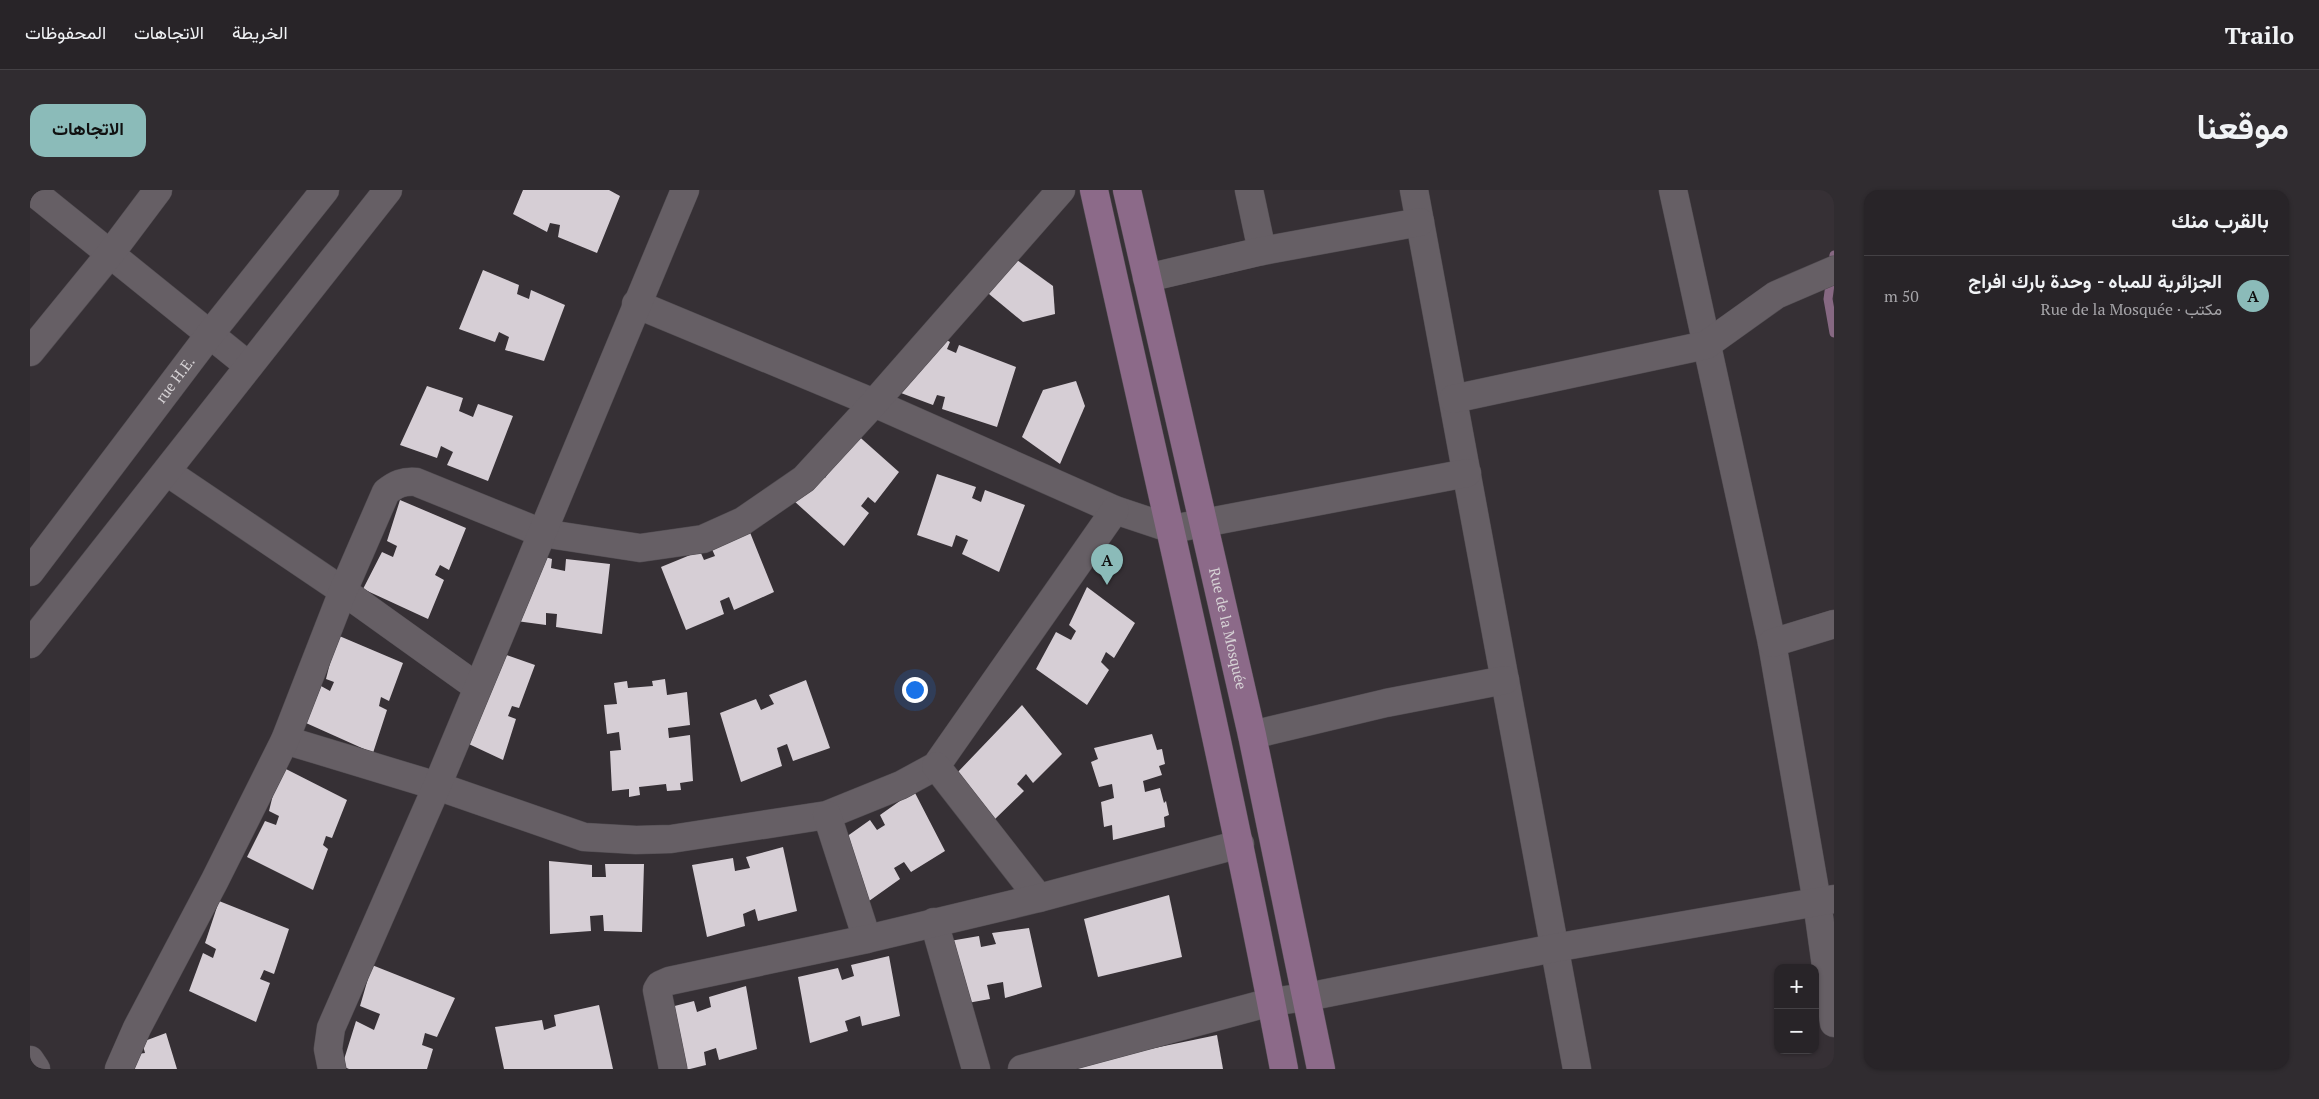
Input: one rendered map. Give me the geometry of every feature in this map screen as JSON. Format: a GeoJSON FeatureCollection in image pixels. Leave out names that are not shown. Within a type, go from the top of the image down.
{"type":"FeatureCollection","features":[{"type":"Feature","properties":{"kind":"main road","name":"Rue de la Mosquée"},"geometry":{"type":"LineString","coordinates":[[1127,190],[1252,735],[1321,1069]]}},
{"type":"Feature","properties":{"kind":"main road"},"geometry":{"type":"LineString","coordinates":[[1095,199],[1172,529],[1240,844],[1284,1069]]}},
{"type":"Feature","properties":{"kind":"street"},"geometry":{"type":"LineString","coordinates":[[32,190],[249,366]]}},
{"type":"Feature","properties":{"kind":"street"},"geometry":{"type":"LineString","coordinates":[[30,352],[110,254],[158,190]]}},
{"type":"Feature","properties":{"kind":"street","name":"rue H.E."},"geometry":{"type":"LineString","coordinates":[[30,572],[210,334],[325,190]]}},
{"type":"Feature","properties":{"kind":"street"},"geometry":{"type":"LineString","coordinates":[[30,644],[388,190]]}},
{"type":"Feature","properties":{"kind":"street"},"geometry":{"type":"LineString","coordinates":[[332,1069],[328,1049],[331,1028],[437,786],[685,190]]}},
{"type":"Feature","properties":{"kind":"street"},"geometry":{"type":"LineString","coordinates":[[119,1069],[124,1054],[215,880],[285,740],[343,590],[386,492],[395,485],[407,481],[416,482],[542,533],[640,548],[703,538],[743,521],[804,479],[874,403],[1061,190]]}},
{"type":"Feature","properties":{"kind":"street"},"geometry":{"type":"LineString","coordinates":[[1067,190],[1095,199]]}},
{"type":"Feature","properties":{"kind":"street"},"geometry":{"type":"LineString","coordinates":[[1249,190],[1262,252]]}},
{"type":"Feature","properties":{"kind":"street"},"geometry":{"type":"LineString","coordinates":[[1414,190],[1577,1069]]}},
{"type":"Feature","properties":{"kind":"street"},"geometry":{"type":"LineString","coordinates":[[1673,190],[1826,901],[1834,1023]]}},
{"type":"Feature","properties":{"kind":"street"},"geometry":{"type":"LineString","coordinates":[[1147,278],[1262,252],[1420,222]]}},
{"type":"Feature","properties":{"kind":"street"},"geometry":{"type":"LineString","coordinates":[[1453,399],[1706,345],[1776,295],[1834,270]]}},
{"type":"Feature","properties":{"kind":"street"},"geometry":{"type":"LineString","coordinates":[[636,304],[874,403],[1115,510],[1172,529],[1467,473]]}},
{"type":"Feature","properties":{"kind":"street"},"geometry":{"type":"LineString","coordinates":[[167,472],[343,590],[477,687]]}},
{"type":"Feature","properties":{"kind":"street"},"geometry":{"type":"LineString","coordinates":[[285,740],[437,786],[584,837],[671,840],[827,815],[901,785],[936,766],[1115,510]]}},
{"type":"Feature","properties":{"kind":"street"},"geometry":{"type":"LineString","coordinates":[[1772,643],[1834,624]]}},
{"type":"Feature","properties":{"kind":"street"},"geometry":{"type":"LineString","coordinates":[[1252,735],[1386,703],[1505,680]]}},
{"type":"Feature","properties":{"kind":"street"},"geometry":{"type":"LineString","coordinates":[[936,766],[1039,898]]}},
{"type":"Feature","properties":{"kind":"street"},"geometry":{"type":"LineString","coordinates":[[827,815],[867,939]]}},
{"type":"Feature","properties":{"kind":"street"},"geometry":{"type":"LineString","coordinates":[[673,1069],[657,998],[657,990],[660,985],[1039,898],[1240,844]]}},
{"type":"Feature","properties":{"kind":"street"},"geometry":{"type":"LineString","coordinates":[[1024,1069],[1271,1002],[1307,997],[1554,948],[1826,901]]}},
{"type":"Feature","properties":{"kind":"street"},"geometry":{"type":"LineString","coordinates":[[934,922],[976,1069]]}},
{"type":"Feature","properties":{"kind":"street"},"geometry":{"type":"LineString","coordinates":[[30,1060],[36,1069]]}},
{"type":"Feature","properties":{"kind":"building"},"geometry":{"type":"Polygon","coordinates":[[[523,190],[609,190],[620,196],[597,253],[558,237],[560,225],[550,223],[547,232],[513,214],[523,190]]]}},
{"type":"Feature","properties":{"kind":"building"},"geometry":{"type":"Polygon","coordinates":[[[1010,255],[1053,286],[1055,314],[1023,322],[983,289],[1010,255]]]}},
{"type":"Feature","properties":{"kind":"building"},"geometry":{"type":"Polygon","coordinates":[[[483,270],[519,285],[517,294],[529,299],[531,290],[565,305],[544,361],[505,350],[509,337],[499,332],[495,342],[459,329],[483,270]]]}},
{"type":"Feature","properties":{"kind":"building"},"geometry":{"type":"Polygon","coordinates":[[[938,335],[950,342],[947,349],[956,353],[959,345],[1016,367],[997,427],[942,409],[945,397],[937,395],[933,405],[893,390],[938,335]]]}},
{"type":"Feature","properties":{"kind":"building"},"geometry":{"type":"Polygon","coordinates":[[[1076,381],[1085,406],[1060,464],[1022,437],[1043,390],[1076,381]]]}},
{"type":"Feature","properties":{"kind":"building"},"geometry":{"type":"Polygon","coordinates":[[[427,386],[463,398],[459,411],[473,417],[478,404],[513,416],[488,481],[447,465],[453,452],[441,446],[437,458],[400,445],[427,386]]]}},
{"type":"Feature","properties":{"kind":"building"},"geometry":{"type":"Polygon","coordinates":[[[854,432],[899,472],[875,503],[868,497],[861,506],[869,513],[844,546],[794,501],[819,471],[825,478],[854,432]]]}},
{"type":"Feature","properties":{"kind":"building"},"geometry":{"type":"Polygon","coordinates":[[[937,474],[976,487],[972,498],[981,502],[985,490],[1025,505],[999,572],[962,554],[968,540],[956,535],[952,547],[917,535],[937,474]]]}},
{"type":"Feature","properties":{"kind":"building"},"geometry":{"type":"Polygon","coordinates":[[[400,500],[466,528],[449,570],[440,565],[435,575],[444,580],[428,619],[363,589],[382,552],[393,557],[397,546],[387,541],[400,500]]]}},
{"type":"Feature","properties":{"kind":"building"},"geometry":{"type":"Polygon","coordinates":[[[749,530],[774,592],[734,610],[729,597],[720,601],[724,614],[686,630],[661,567],[700,551],[704,560],[715,556],[711,547],[749,530]]]}},
{"type":"Feature","properties":{"kind":"building"},"geometry":{"type":"Polygon","coordinates":[[[535,554],[552,559],[551,568],[565,571],[566,559],[610,564],[602,634],[556,627],[557,614],[546,613],[546,625],[509,620],[535,554]]]}},
{"type":"Feature","properties":{"kind":"building"},"geometry":{"type":"Polygon","coordinates":[[[1087,587],[1135,623],[1114,658],[1106,652],[1101,662],[1109,670],[1087,705],[1036,669],[1056,632],[1071,640],[1076,631],[1069,625],[1087,587]]]}},
{"type":"Feature","properties":{"kind":"building"},"geometry":{"type":"Polygon","coordinates":[[[337,635],[403,663],[389,701],[381,697],[379,706],[387,710],[373,753],[306,723],[321,686],[330,691],[334,682],[326,679],[337,635]]]}},
{"type":"Feature","properties":{"kind":"building"},"geometry":{"type":"Polygon","coordinates":[[[495,651],[535,665],[519,708],[512,706],[508,716],[516,719],[503,760],[456,738],[495,651]]]}},
{"type":"Feature","properties":{"kind":"building"},"geometry":{"type":"Polygon","coordinates":[[[665,679],[667,695],[687,692],[690,725],[668,728],[669,738],[690,735],[693,781],[680,783],[681,790],[667,791],[666,784],[639,787],[640,795],[629,797],[629,789],[612,791],[610,751],[621,750],[619,732],[607,734],[604,705],[617,704],[614,683],[627,681],[628,688],[653,686],[652,681],[665,679]]]}},
{"type":"Feature","properties":{"kind":"building"},"geometry":{"type":"Polygon","coordinates":[[[806,680],[830,748],[793,761],[787,744],[777,748],[782,766],[741,782],[720,713],[756,699],[761,710],[774,704],[769,695],[806,680]]]}},
{"type":"Feature","properties":{"kind":"building"},"geometry":{"type":"Polygon","coordinates":[[[1022,705],[1062,754],[1033,783],[1026,774],[1017,784],[1024,791],[994,820],[956,774],[1022,705]]]}},
{"type":"Feature","properties":{"kind":"building"},"geometry":{"type":"Polygon","coordinates":[[[1152,734],[1157,750],[1162,749],[1165,764],[1159,766],[1162,775],[1143,781],[1145,792],[1160,788],[1164,803],[1166,801],[1169,815],[1164,817],[1165,827],[1113,840],[1112,825],[1104,827],[1101,802],[1114,798],[1112,784],[1099,787],[1091,762],[1098,759],[1094,748],[1152,734]]]}},
{"type":"Feature","properties":{"kind":"building"},"geometry":{"type":"Polygon","coordinates":[[[280,766],[347,800],[332,838],[326,836],[323,845],[328,849],[313,890],[247,857],[265,821],[276,825],[279,816],[269,811],[280,766]]]}},
{"type":"Feature","properties":{"kind":"building"},"geometry":{"type":"Polygon","coordinates":[[[914,791],[945,851],[911,872],[904,862],[894,868],[900,879],[869,901],[839,842],[870,820],[877,830],[885,825],[880,815],[914,791]]]}},
{"type":"Feature","properties":{"kind":"building"},"geometry":{"type":"Polygon","coordinates":[[[783,847],[797,911],[758,921],[755,909],[743,914],[745,926],[707,937],[692,865],[733,858],[735,871],[750,868],[746,857],[783,847]]]}},
{"type":"Feature","properties":{"kind":"building"},"geometry":{"type":"Polygon","coordinates":[[[549,861],[592,865],[592,877],[606,877],[605,864],[644,864],[642,932],[604,931],[603,915],[590,916],[591,931],[550,934],[549,861]]]}},
{"type":"Feature","properties":{"kind":"building"},"geometry":{"type":"Polygon","coordinates":[[[1169,895],[1182,957],[1098,977],[1084,919],[1169,895]]]}},
{"type":"Feature","properties":{"kind":"building"},"geometry":{"type":"Polygon","coordinates":[[[219,901],[289,929],[274,974],[264,970],[260,979],[270,983],[256,1022],[189,991],[203,953],[213,958],[216,949],[205,943],[219,901]]]}},
{"type":"Feature","properties":{"kind":"building"},"geometry":{"type":"Polygon","coordinates":[[[1029,928],[1042,987],[1005,998],[1003,982],[987,985],[990,999],[962,1004],[944,942],[979,936],[981,947],[996,944],[992,933],[1029,928]]]}},
{"type":"Feature","properties":{"kind":"building"},"geometry":{"type":"Polygon","coordinates":[[[889,956],[900,1016],[862,1026],[860,1016],[845,1021],[848,1031],[810,1043],[798,977],[838,968],[842,980],[854,976],[851,965],[889,956]]]}},
{"type":"Feature","properties":{"kind":"building"},"geometry":{"type":"Polygon","coordinates":[[[372,965],[455,998],[437,1037],[425,1033],[422,1045],[433,1049],[427,1069],[349,1069],[342,1066],[356,1021],[374,1030],[380,1014],[360,1006],[372,965]]]}},
{"type":"Feature","properties":{"kind":"building"},"geometry":{"type":"Polygon","coordinates":[[[746,986],[757,1049],[719,1060],[716,1048],[704,1052],[706,1065],[690,1069],[675,1069],[663,1009],[694,1001],[697,1012],[711,1007],[709,997],[746,986]]]}},
{"type":"Feature","properties":{"kind":"building"},"geometry":{"type":"Polygon","coordinates":[[[599,1005],[613,1069],[504,1069],[495,1027],[542,1020],[544,1030],[556,1026],[554,1015],[599,1005]]]}},
{"type":"Feature","properties":{"kind":"building"},"geometry":{"type":"Polygon","coordinates":[[[166,1033],[177,1069],[123,1069],[130,1055],[145,1053],[142,1042],[166,1033]]]}},
{"type":"Feature","properties":{"kind":"building"},"geometry":{"type":"Polygon","coordinates":[[[1217,1035],[1223,1069],[1059,1068],[1217,1035]]]}},
{"type":"Feature","properties":{"kind":"waterway"},"geometry":{"type":"LineString","coordinates":[[1834,255],[1828,299],[1834,333]]}},
{"type":"Feature","properties":{"kind":"place","name":"الجزائرية للمياه - وحدة بارك افراج"},"geometry":{"type":"Point","coordinates":[1107,585]}}]}
